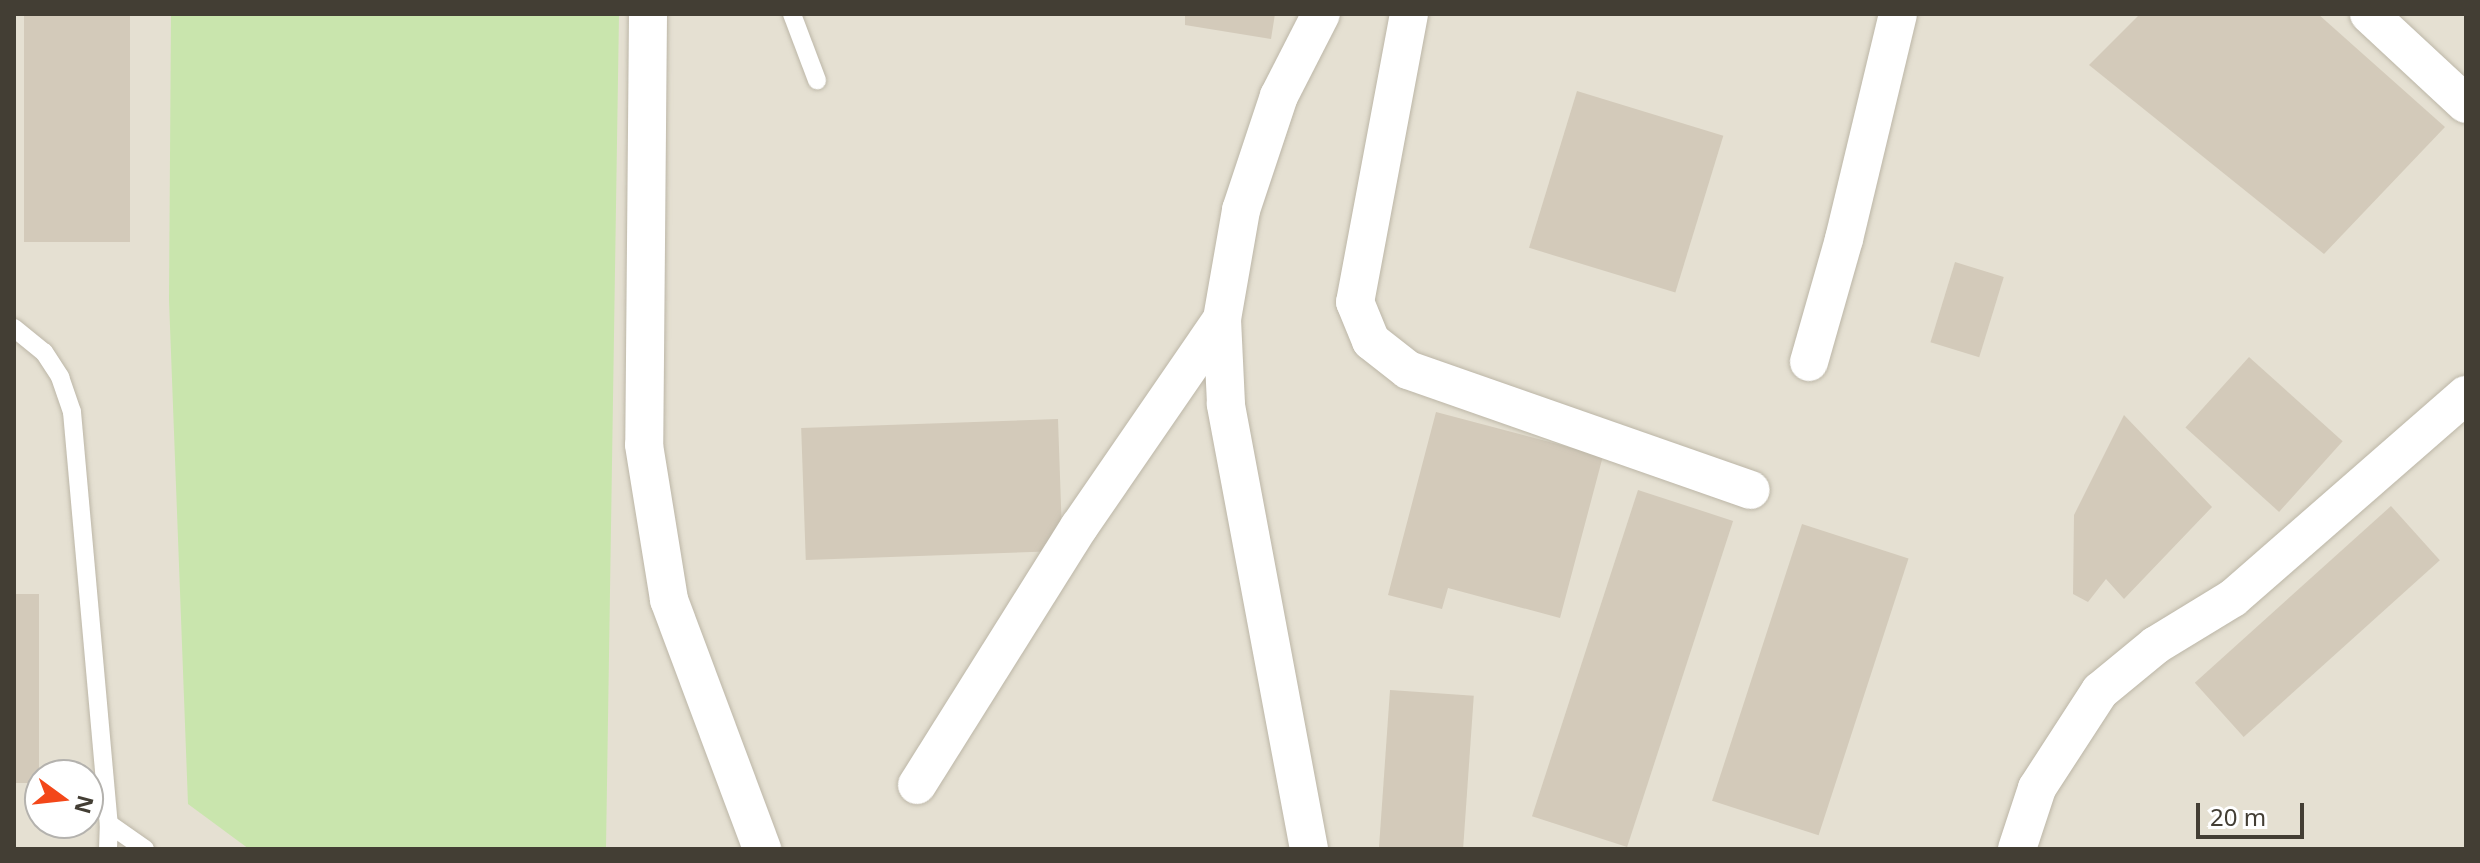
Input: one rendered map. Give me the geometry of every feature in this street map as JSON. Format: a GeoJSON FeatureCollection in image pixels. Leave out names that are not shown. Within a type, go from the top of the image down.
{"type":"FeatureCollection","features":[{"type":"Feature","properties":{"kind":"street"},"geometry":{"type":"LineString","coordinates":[[648,14],[644,445],[669,600],[762,849]]}},
{"type":"Feature","properties":{"kind":"street"},"geometry":{"type":"LineString","coordinates":[[1309,849],[1226,404],[1222,319],[1246,196],[1279,96],[1321,14]]}},
{"type":"Feature","properties":{"kind":"street"},"geometry":{"type":"LineString","coordinates":[[1409,14],[1355,302],[1371,341],[1408,370],[1751,490]]}},
{"type":"Feature","properties":{"kind":"street"},"geometry":{"type":"LineString","coordinates":[[1809,362],[1844,239],[1898,14]]}},
{"type":"Feature","properties":{"kind":"street"},"geometry":{"type":"LineString","coordinates":[[2369,14],[2466,104]]}},
{"type":"Feature","properties":{"kind":"street"},"geometry":{"type":"LineString","coordinates":[[917,785],[1079,527],[1222,319]]}},
{"type":"Feature","properties":{"kind":"street"},"geometry":{"type":"LineString","coordinates":[[2017,849],[2037,788],[2100,691],[2156,645],[2233,598],[2466,395]]}},
{"type":"Feature","properties":{"kind":"lane"},"geometry":{"type":"LineString","coordinates":[[792,14],[817,80]]}},
{"type":"Feature","properties":{"kind":"lane"},"geometry":{"type":"LineString","coordinates":[[14,328],[44,352],[60,377],[72,412],[109,824],[108,849]]}},
{"type":"Feature","properties":{"kind":"lane"},"geometry":{"type":"LineString","coordinates":[[109,824],[145,849]]}},
{"type":"Feature","properties":{"kind":"shaded area"},"geometry":{"type":"Polygon","coordinates":[[[14,14],[2466,14],[2466,849],[14,849],[14,14]]]}},
{"type":"Feature","properties":{"kind":"green space"},"geometry":{"type":"Polygon","coordinates":[[[171,14],[619,14],[606,849],[249,849],[188,804],[169,300],[171,14]]]}},
{"type":"Feature","properties":{"kind":"building"},"geometry":{"type":"Polygon","coordinates":[[[24,14],[130,14],[130,242],[24,242],[24,14]]]}},
{"type":"Feature","properties":{"kind":"building"},"geometry":{"type":"Polygon","coordinates":[[[1185,14],[1275,14],[1271,39],[1185,25],[1185,14]]]}},
{"type":"Feature","properties":{"kind":"building"},"geometry":{"type":"Polygon","coordinates":[[[2140,14],[2318,14],[2445,127],[2324,254],[2089,65],[2140,14]]]}},
{"type":"Feature","properties":{"kind":"building"},"geometry":{"type":"Polygon","coordinates":[[[1577,91],[1723,136],[1675,293],[1529,248],[1577,91]]]}},
{"type":"Feature","properties":{"kind":"building"},"geometry":{"type":"Polygon","coordinates":[[[1955,262],[2004,277],[1979,357],[1930,342],[1955,262]]]}},
{"type":"Feature","properties":{"kind":"building"},"geometry":{"type":"Polygon","coordinates":[[[2249,357],[2343,441],[2279,512],[2185,428],[2249,357]]]}},
{"type":"Feature","properties":{"kind":"building"},"geometry":{"type":"Polygon","coordinates":[[[1436,412],[1603,456],[1560,618],[1448,588],[1442,609],[1388,595],[1436,412]]]}},
{"type":"Feature","properties":{"kind":"building"},"geometry":{"type":"Polygon","coordinates":[[[2124,415],[2212,507],[2124,599],[2106,579],[2088,602],[2073,594],[2074,515],[2124,415]]]}},
{"type":"Feature","properties":{"kind":"building"},"geometry":{"type":"Polygon","coordinates":[[[1058,419],[1063,551],[806,560],[801,428],[1058,419]]]}},
{"type":"Feature","properties":{"kind":"building"},"geometry":{"type":"Polygon","coordinates":[[[1638,490],[1733,521],[1627,847],[1532,816],[1638,490]]]}},
{"type":"Feature","properties":{"kind":"building"},"geometry":{"type":"Polygon","coordinates":[[[2391,506],[2440,560],[2244,737],[2195,683],[2391,506]]]}},
{"type":"Feature","properties":{"kind":"building"},"geometry":{"type":"Polygon","coordinates":[[[1802,524],[1909,559],[1819,835],[1712,801],[1802,524]]]}},
{"type":"Feature","properties":{"kind":"building"},"geometry":{"type":"Polygon","coordinates":[[[14,594],[39,594],[39,759],[24,759],[24,783],[14,783],[14,594]]]}},
{"type":"Feature","properties":{"kind":"building"},"geometry":{"type":"Polygon","coordinates":[[[1390,690],[1474,696],[1463,849],[1379,849],[1390,690]]]}}]}
